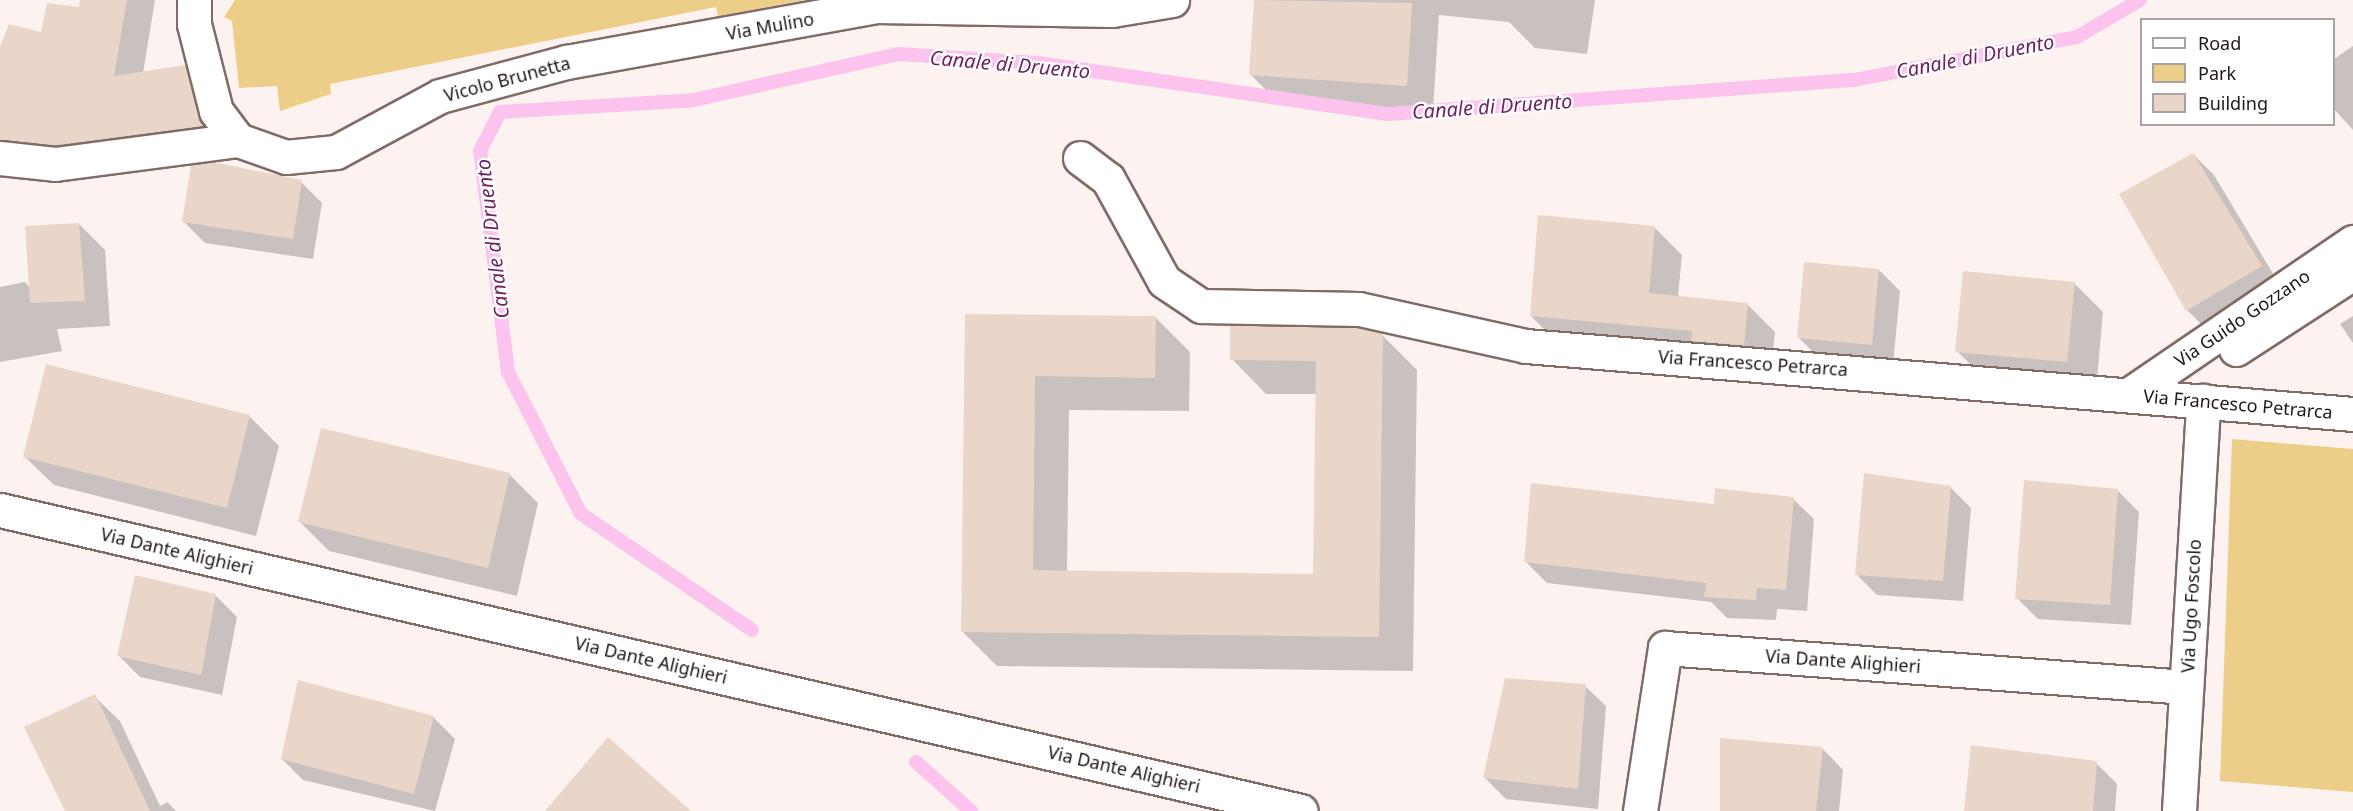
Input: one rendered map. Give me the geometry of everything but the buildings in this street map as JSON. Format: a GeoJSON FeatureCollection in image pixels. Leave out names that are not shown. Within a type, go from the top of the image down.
{"type":"FeatureCollection","features":[{"type":"Feature","properties":{"kind":"street"},"geometry":{"type":"LineString","coordinates":[[0,158],[56,164],[238,140],[216,111],[194,24],[194,0]]}},
{"type":"Feature","properties":{"kind":"street","name":"Via Mulino"},"geometry":{"type":"LineString","coordinates":[[653,48],[877,6],[1112,10],[1172,0]]}},
{"type":"Feature","properties":{"kind":"street","name":"Vicolo Brunetta"},"geometry":{"type":"LineString","coordinates":[[238,140],[286,156],[336,152],[440,96],[566,62],[653,48]]}},
{"type":"Feature","properties":{"kind":"street","name":"Via Francesco Petrarca"},"geometry":{"type":"LineString","coordinates":[[1080,158],[1108,179],[1164,281],[1201,306],[1359,309],[1526,346],[2353,414]]}},
{"type":"Feature","properties":{"kind":"street","name":"Via Guido Gozzano"},"geometry":{"type":"LineString","coordinates":[[2146,396],[2353,242]]}},
{"type":"Feature","properties":{"kind":"street","name":"Via Guido Gozzano"},"geometry":{"type":"LineString","coordinates":[[2146,396],[2353,273]]}},
{"type":"Feature","properties":{"kind":"street","name":"Via Ugo Foscolo"},"geometry":{"type":"LineString","coordinates":[[2179,811],[2203,401]]}},
{"type":"Feature","properties":{"kind":"street","name":"Via Dante Alighieri"},"geometry":{"type":"LineString","coordinates":[[0,510],[1301,811]]}},
{"type":"Feature","properties":{"kind":"street","name":"Via Dante Alighieri"},"geometry":{"type":"LineString","coordinates":[[1640,811],[1665,648],[2186,687]]}},
{"type":"Feature","properties":{"kind":"green space"},"geometry":{"type":"Polygon","coordinates":[[[235,0],[806,0],[718,16],[716,7],[330,84],[331,94],[280,111],[277,86],[239,88],[232,21],[224,17],[235,0]]]}},
{"type":"Feature","properties":{"kind":"green space"},"geometry":{"type":"Polygon","coordinates":[[[2232,439],[2353,449],[2353,792],[2220,781],[2232,439]]]}},
{"type":"Feature","properties":{"kind":"waterway","name":"Canale di Druento"},"geometry":{"type":"LineString","coordinates":[[752,630],[581,514],[508,372],[480,151],[500,112],[694,100],[898,54],[1038,63],[1388,114],[1854,80],[2077,37],[2140,0]]}},
{"type":"Feature","properties":{"kind":"waterway"},"geometry":{"type":"LineString","coordinates":[[916,762],[971,811]]}}]}
